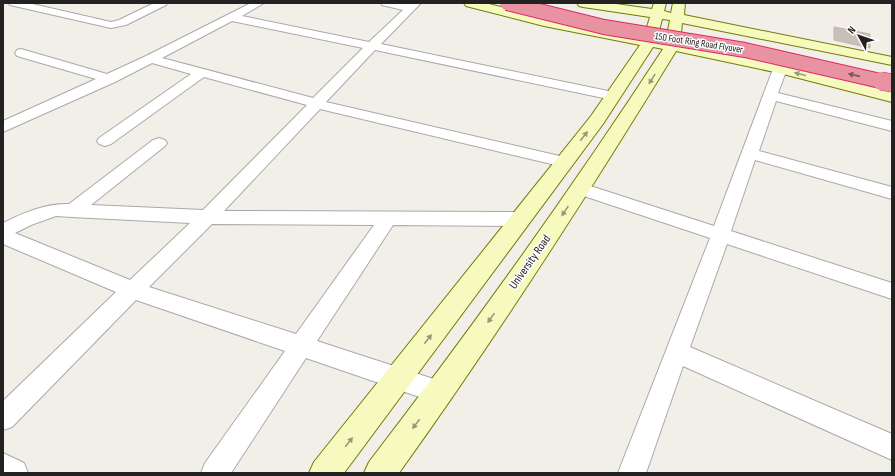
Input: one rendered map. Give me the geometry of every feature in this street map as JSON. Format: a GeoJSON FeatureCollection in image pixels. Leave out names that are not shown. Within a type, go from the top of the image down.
{"type":"FeatureCollection","features":[{"type":"Feature","properties":{"kind":"highway","name":"150 Foot Ring Road Flyover"},"geometry":{"type":"LineString","coordinates":[[507,3],[604,27],[745,50],[892,83]]}},
{"type":"Feature","properties":{"kind":"highway","name":"150 Foot Ring Road Flyover"},"geometry":{"type":"LineString","coordinates":[[555,3],[717,32],[892,70]]}},
{"type":"Feature","properties":{"kind":"street"},"geometry":{"type":"LineString","coordinates":[[14,3],[111,25],[122,23],[162,3]]}},
{"type":"Feature","properties":{"kind":"street"},"geometry":{"type":"LineString","coordinates":[[386,3],[414,6]]}},
{"type":"Feature","properties":{"kind":"street"},"geometry":{"type":"LineString","coordinates":[[470,3],[544,22],[672,46],[780,69],[892,97]]}},
{"type":"Feature","properties":{"kind":"street"},"geometry":{"type":"LineString","coordinates":[[583,3],[659,8],[677,17],[892,61]]}},
{"type":"Feature","properties":{"kind":"street"},"geometry":{"type":"LineString","coordinates":[[672,46],[679,3]]}},
{"type":"Feature","properties":{"kind":"street"},"geometry":{"type":"LineString","coordinates":[[5,124],[110,79],[232,18],[254,4]]}},
{"type":"Feature","properties":{"kind":"street"},"geometry":{"type":"LineString","coordinates":[[3,418],[207,217],[372,46],[414,6]]}},
{"type":"Feature","properties":{"kind":"street"},"geometry":{"type":"LineString","coordinates":[[325,473],[597,120],[649,42],[659,8]]}},
{"type":"Feature","properties":{"kind":"street"},"geometry":{"type":"LineString","coordinates":[[232,18],[613,96]]}},
{"type":"Feature","properties":{"kind":"street","name":"University Road"},"geometry":{"type":"LineString","coordinates":[[380,473],[440,392],[581,189],[672,46]]}},
{"type":"Feature","properties":{"kind":"street"},"geometry":{"type":"LineString","coordinates":[[21,53],[110,79]]}},
{"type":"Feature","properties":{"kind":"street"},"geometry":{"type":"LineString","coordinates":[[151,59],[317,103],[564,162]]}},
{"type":"Feature","properties":{"kind":"street"},"geometry":{"type":"LineString","coordinates":[[632,473],[780,69]]}},
{"type":"Feature","properties":{"kind":"street"},"geometry":{"type":"LineString","coordinates":[[106,141],[201,73]]}},
{"type":"Feature","properties":{"kind":"street"},"geometry":{"type":"LineString","coordinates":[[770,94],[892,126]]}},
{"type":"Feature","properties":{"kind":"street"},"geometry":{"type":"LineString","coordinates":[[72,211],[159,143]]}},
{"type":"Feature","properties":{"kind":"street"},"geometry":{"type":"LineString","coordinates":[[749,152],[892,193]]}},
{"type":"Feature","properties":{"kind":"street"},"geometry":{"type":"LineString","coordinates":[[581,189],[720,236],[892,291]]}},
{"type":"Feature","properties":{"kind":"street"},"geometry":{"type":"LineString","coordinates":[[3,230],[25,220],[55,210],[207,217],[520,219]]}},
{"type":"Feature","properties":{"kind":"street"},"geometry":{"type":"LineString","coordinates":[[215,473],[388,218]]}},
{"type":"Feature","properties":{"kind":"street"},"geometry":{"type":"LineString","coordinates":[[3,236],[132,290],[302,345],[440,392]]}},
{"type":"Feature","properties":{"kind":"street"},"geometry":{"type":"LineString","coordinates":[[677,352],[892,447]]}},
{"type":"Feature","properties":{"kind":"street"},"geometry":{"type":"LineString","coordinates":[[3,466],[14,473]]}},
{"type":"Feature","properties":{"kind":"building"},"geometry":{"type":"Polygon","coordinates":[[[834,27],[870,34],[870,48],[834,40],[834,27]]]}}]}
